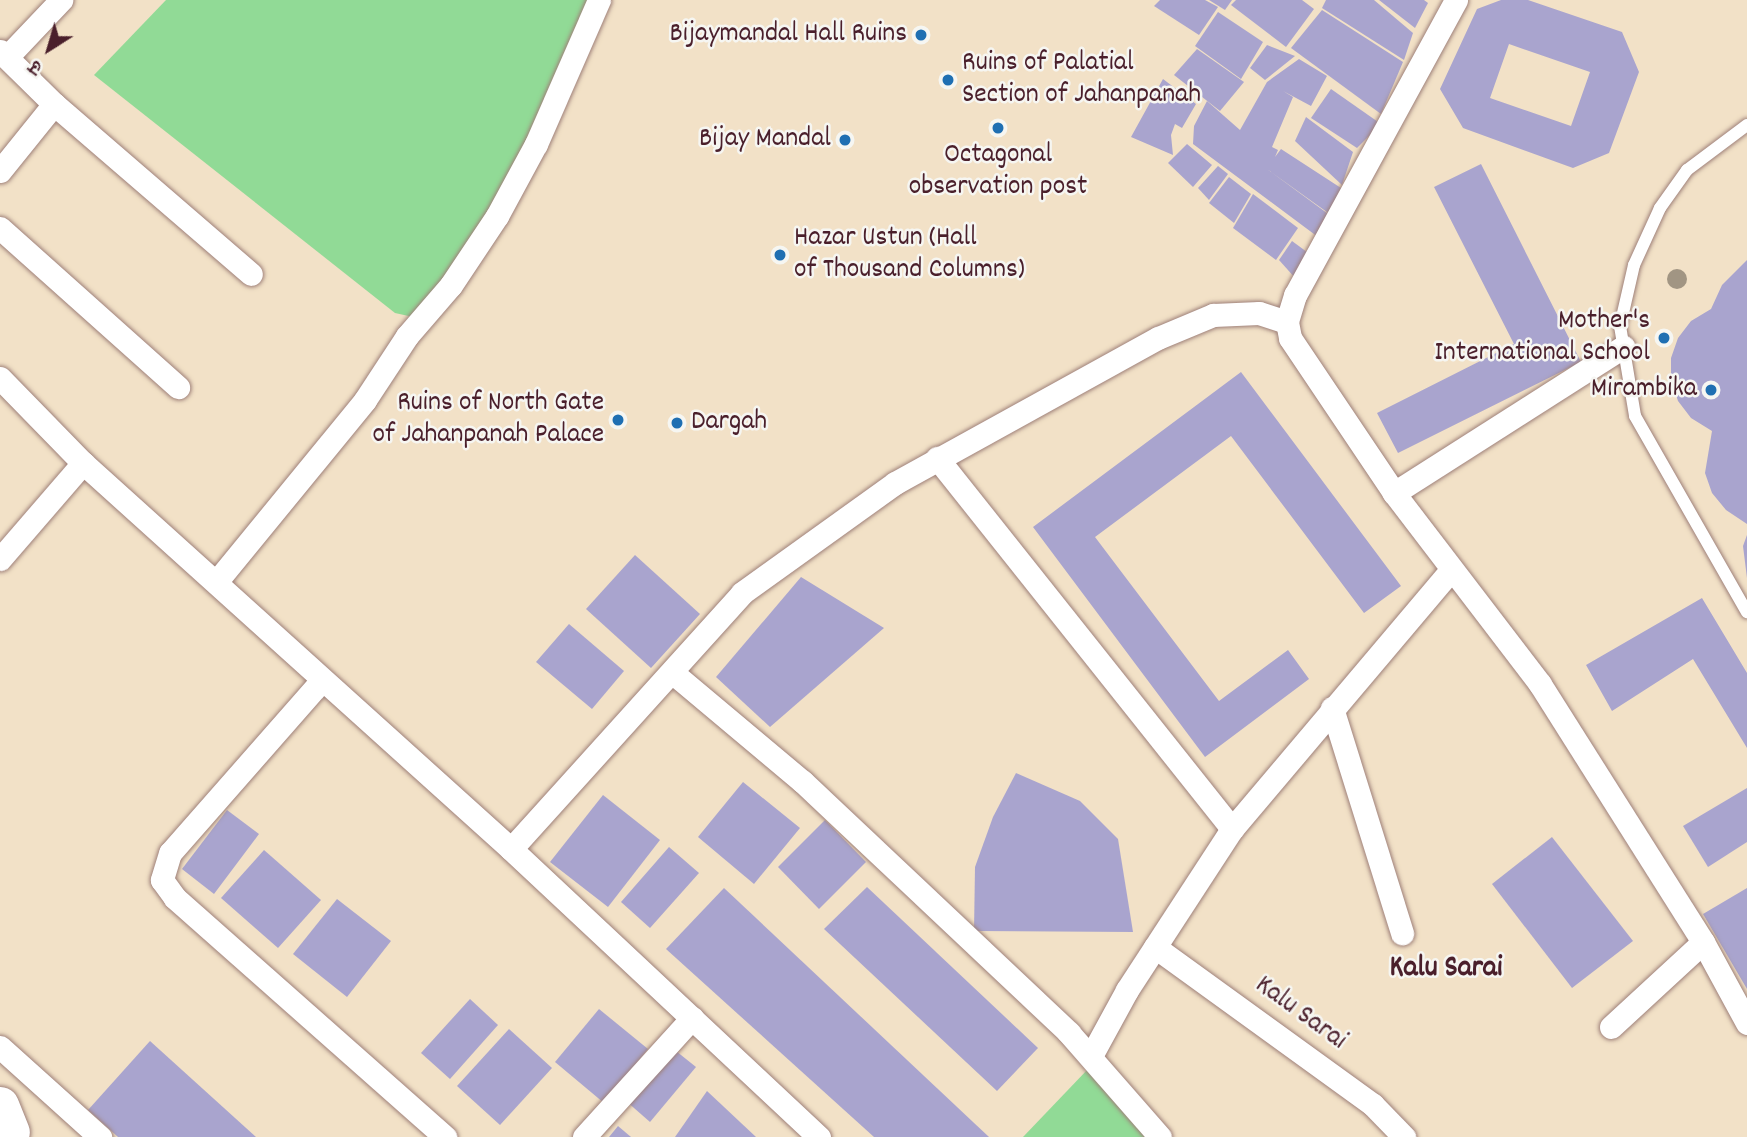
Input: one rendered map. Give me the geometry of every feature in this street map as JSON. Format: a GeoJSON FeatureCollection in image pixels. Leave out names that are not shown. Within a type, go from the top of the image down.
{"type":"FeatureCollection","features":[{"type":"Feature","properties":{"kind":"street"},"geometry":{"type":"LineString","coordinates":[[61,0],[3,54],[54,104],[251,274]]}},
{"type":"Feature","properties":{"kind":"street"},"geometry":{"type":"LineString","coordinates":[[217,581],[365,400],[407,336],[451,285],[497,216],[536,145],[599,0]]}},
{"type":"Feature","properties":{"kind":"street"},"geometry":{"type":"LineString","coordinates":[[1456,0],[1295,295],[1287,322],[1297,353],[1394,493],[1540,684],[1703,942],[1747,1023]]}},
{"type":"Feature","properties":{"kind":"street"},"geometry":{"type":"LineString","coordinates":[[0,171],[54,104]]}},
{"type":"Feature","properties":{"kind":"street"},"geometry":{"type":"LineString","coordinates":[[0,228],[178,387]]}},
{"type":"Feature","properties":{"kind":"street"},"geometry":{"type":"LineString","coordinates":[[511,849],[673,673],[742,593],[937,458],[1158,338],[1213,315],[1259,313],[1287,322]]}},
{"type":"Feature","properties":{"kind":"street"},"geometry":{"type":"LineString","coordinates":[[1394,493],[1623,347]]}},
{"type":"Feature","properties":{"kind":"street"},"geometry":{"type":"LineString","coordinates":[[0,378],[83,463],[217,581],[511,849],[819,1137]]}},
{"type":"Feature","properties":{"kind":"street"},"geometry":{"type":"LineString","coordinates":[[937,458],[1232,829]]}},
{"type":"Feature","properties":{"kind":"street"},"geometry":{"type":"LineString","coordinates":[[0,559],[83,463]]}},
{"type":"Feature","properties":{"kind":"street"},"geometry":{"type":"LineString","coordinates":[[1091,1056],[1154,947],[1232,829],[1451,571]]}},
{"type":"Feature","properties":{"kind":"street"},"geometry":{"type":"LineString","coordinates":[[673,673],[803,782],[1091,1056],[1160,1137]]}},
{"type":"Feature","properties":{"kind":"street"},"geometry":{"type":"LineString","coordinates":[[323,680],[170,853],[162,880],[175,898],[446,1137]]}},
{"type":"Feature","properties":{"kind":"street"},"geometry":{"type":"LineString","coordinates":[[1332,708],[1402,933]]}},
{"type":"Feature","properties":{"kind":"street"},"geometry":{"type":"LineString","coordinates":[[1611,1027],[1703,942]]}},
{"type":"Feature","properties":{"kind":"street","name":"Kalu Sarai"},"geometry":{"type":"LineString","coordinates":[[1154,947],[1373,1105],[1404,1137]]}},
{"type":"Feature","properties":{"kind":"street"},"geometry":{"type":"LineString","coordinates":[[584,1137],[692,1018]]}},
{"type":"Feature","properties":{"kind":"street"},"geometry":{"type":"LineString","coordinates":[[0,1047],[100,1137]]}},
{"type":"Feature","properties":{"kind":"lane"},"geometry":{"type":"LineString","coordinates":[[1747,125],[1687,170],[1660,208],[1634,265],[1620,326],[1635,416],[1747,612]]}},
{"type":"Feature","properties":{"kind":"green space"},"geometry":{"type":"Polygon","coordinates":[[[166,0],[599,0],[536,144],[422,319],[395,313],[94,75],[166,0]]]}},
{"type":"Feature","properties":{"kind":"green space"},"geometry":{"type":"Polygon","coordinates":[[[1088,1069],[1145,1137],[1023,1137],[1088,1069]]]}},
{"type":"Feature","properties":{"kind":"building"},"geometry":{"type":"Polygon","coordinates":[[[1160,0],[1205,0],[1218,7],[1199,35],[1154,6],[1160,0]]]}},
{"type":"Feature","properties":{"kind":"building"},"geometry":{"type":"Polygon","coordinates":[[[1209,0],[1232,0],[1225,10],[1209,0]]]}},
{"type":"Feature","properties":{"kind":"building"},"geometry":{"type":"Polygon","coordinates":[[[1236,0],[1302,0],[1314,9],[1286,47],[1231,5],[1236,0]]]}},
{"type":"Feature","properties":{"kind":"building"},"geometry":{"type":"Polygon","coordinates":[[[1326,0],[1374,0],[1413,33],[1404,60],[1322,8],[1326,0]]]}},
{"type":"Feature","properties":{"kind":"building"},"geometry":{"type":"Polygon","coordinates":[[[1379,0],[1424,0],[1428,3],[1415,28],[1379,0]]]}},
{"type":"Feature","properties":{"kind":"building"},"geometry":{"type":"Polygon","coordinates":[[[1501,0],[1528,0],[1622,32],[1639,72],[1609,153],[1573,168],[1463,128],[1440,89],[1477,9],[1501,0]],[[1509,44],[1490,98],[1571,126],[1590,72],[1509,44]]]}},
{"type":"Feature","properties":{"kind":"building"},"geometry":{"type":"Polygon","coordinates":[[[1322,10],[1403,62],[1381,114],[1291,48],[1322,10]]]}},
{"type":"Feature","properties":{"kind":"building"},"geometry":{"type":"Polygon","coordinates":[[[1218,12],[1263,42],[1241,79],[1195,46],[1218,12]]]}},
{"type":"Feature","properties":{"kind":"building"},"geometry":{"type":"Polygon","coordinates":[[[1267,45],[1295,56],[1265,80],[1250,68],[1267,45]]]}},
{"type":"Feature","properties":{"kind":"building"},"geometry":{"type":"Polygon","coordinates":[[[1197,49],[1244,82],[1220,111],[1174,75],[1197,49]]]}},
{"type":"Feature","properties":{"kind":"building"},"geometry":{"type":"Polygon","coordinates":[[[1299,59],[1327,76],[1311,106],[1283,91],[1293,97],[1272,147],[1278,150],[1275,157],[1281,149],[1341,188],[1331,215],[1267,169],[1331,216],[1322,240],[1193,144],[1194,126],[1207,101],[1240,130],[1267,82],[1299,59]]]}},
{"type":"Feature","properties":{"kind":"building"},"geometry":{"type":"Polygon","coordinates":[[[1163,79],[1196,104],[1182,128],[1175,124],[1171,135],[1173,155],[1131,137],[1163,79]]]}},
{"type":"Feature","properties":{"kind":"building"},"geometry":{"type":"Polygon","coordinates":[[[1331,89],[1381,124],[1357,148],[1311,118],[1331,89]]]}},
{"type":"Feature","properties":{"kind":"building"},"geometry":{"type":"Polygon","coordinates":[[[1306,117],[1353,152],[1342,185],[1295,141],[1306,117]]]}},
{"type":"Feature","properties":{"kind":"building"},"geometry":{"type":"Polygon","coordinates":[[[1187,144],[1212,165],[1193,187],[1168,163],[1187,144]]]}},
{"type":"Feature","properties":{"kind":"building"},"geometry":{"type":"Polygon","coordinates":[[[1481,164],[1581,362],[1398,453],[1377,413],[1514,344],[1434,187],[1481,164]]]}},
{"type":"Feature","properties":{"kind":"building"},"geometry":{"type":"Polygon","coordinates":[[[1218,166],[1228,174],[1209,200],[1198,188],[1218,166]]]}},
{"type":"Feature","properties":{"kind":"building"},"geometry":{"type":"Polygon","coordinates":[[[1229,177],[1251,194],[1234,223],[1209,203],[1229,177]]]}},
{"type":"Feature","properties":{"kind":"building"},"geometry":{"type":"Polygon","coordinates":[[[1253,194],[1298,228],[1276,260],[1233,228],[1253,194]]]}},
{"type":"Feature","properties":{"kind":"building"},"geometry":{"type":"Polygon","coordinates":[[[1292,241],[1311,255],[1296,279],[1279,260],[1292,241]]]}},
{"type":"Feature","properties":{"kind":"building","name":"Mirambika"},"geometry":{"type":"Polygon","coordinates":[[[1747,260],[1747,524],[1726,510],[1712,493],[1705,473],[1712,431],[1691,418],[1678,401],[1671,380],[1671,358],[1678,338],[1691,321],[1711,309],[1722,285],[1747,260]]]}},
{"type":"Feature","properties":{"kind":"building"},"geometry":{"type":"Polygon","coordinates":[[[1241,372],[1401,586],[1364,613],[1231,436],[1095,537],[1219,701],[1288,650],[1309,679],[1205,757],[1033,527],[1241,372]]]}},
{"type":"Feature","properties":{"kind":"building"},"geometry":{"type":"Polygon","coordinates":[[[1747,535],[1747,578],[1743,546],[1747,535]]]}},
{"type":"Feature","properties":{"kind":"building"},"geometry":{"type":"Polygon","coordinates":[[[635,555],[700,614],[651,668],[586,609],[635,555]]]}},
{"type":"Feature","properties":{"kind":"building"},"geometry":{"type":"Polygon","coordinates":[[[801,577],[884,628],[770,727],[716,677],[801,577]]]}},
{"type":"Feature","properties":{"kind":"building"},"geometry":{"type":"Polygon","coordinates":[[[1702,598],[1747,673],[1747,748],[1693,659],[1612,711],[1586,665],[1702,598]]]}},
{"type":"Feature","properties":{"kind":"building"},"geometry":{"type":"Polygon","coordinates":[[[569,624],[624,671],[592,709],[536,662],[569,624]]]}},
{"type":"Feature","properties":{"kind":"building"},"geometry":{"type":"Polygon","coordinates":[[[1016,773],[1080,801],[1118,839],[1133,932],[974,931],[975,867],[993,817],[1016,773]]]}},
{"type":"Feature","properties":{"kind":"building"},"geometry":{"type":"Polygon","coordinates":[[[743,782],[800,828],[754,884],[698,837],[743,782]]]}},
{"type":"Feature","properties":{"kind":"building"},"geometry":{"type":"Polygon","coordinates":[[[1747,788],[1747,842],[1708,867],[1683,826],[1747,788]]]}},
{"type":"Feature","properties":{"kind":"building"},"geometry":{"type":"Polygon","coordinates":[[[603,795],[660,840],[608,907],[550,862],[603,795]]]}},
{"type":"Feature","properties":{"kind":"building"},"geometry":{"type":"Polygon","coordinates":[[[227,810],[259,834],[214,894],[182,869],[227,810]]]}},
{"type":"Feature","properties":{"kind":"building"},"geometry":{"type":"Polygon","coordinates":[[[825,820],[866,862],[819,909],[778,867],[825,820]]]}},
{"type":"Feature","properties":{"kind":"building"},"geometry":{"type":"Polygon","coordinates":[[[1552,837],[1633,941],[1572,988],[1492,884],[1552,837]]]}},
{"type":"Feature","properties":{"kind":"building"},"geometry":{"type":"Polygon","coordinates":[[[669,847],[699,873],[650,928],[621,902],[669,847]]]}},
{"type":"Feature","properties":{"kind":"building"},"geometry":{"type":"Polygon","coordinates":[[[264,850],[321,900],[278,948],[221,898],[264,850]]]}},
{"type":"Feature","properties":{"kind":"building"},"geometry":{"type":"Polygon","coordinates":[[[867,887],[1038,1048],[997,1091],[824,929],[867,887]]]}},
{"type":"Feature","properties":{"kind":"building"},"geometry":{"type":"Polygon","coordinates":[[[724,888],[989,1137],[874,1137],[666,949],[724,888]]]}},
{"type":"Feature","properties":{"kind":"building"},"geometry":{"type":"Polygon","coordinates":[[[1747,888],[1747,989],[1703,914],[1747,888]]]}},
{"type":"Feature","properties":{"kind":"building"},"geometry":{"type":"Polygon","coordinates":[[[337,899],[391,941],[347,997],[293,954],[337,899]]]}},
{"type":"Feature","properties":{"kind":"building"},"geometry":{"type":"Polygon","coordinates":[[[470,999],[498,1025],[450,1079],[421,1053],[470,999]]]}},
{"type":"Feature","properties":{"kind":"building"},"geometry":{"type":"Polygon","coordinates":[[[599,1009],[648,1049],[604,1103],[555,1062],[599,1009]]]}},
{"type":"Feature","properties":{"kind":"building"},"geometry":{"type":"Polygon","coordinates":[[[509,1029],[552,1068],[500,1125],[457,1086],[509,1029]]]}},
{"type":"Feature","properties":{"kind":"building"},"geometry":{"type":"Polygon","coordinates":[[[150,1041],[256,1137],[118,1137],[88,1110],[150,1041]]]}},
{"type":"Feature","properties":{"kind":"building"},"geometry":{"type":"Polygon","coordinates":[[[671,1047],[696,1067],[650,1122],[626,1101],[671,1047]]]}},
{"type":"Feature","properties":{"kind":"building"},"geometry":{"type":"Polygon","coordinates":[[[707,1091],[756,1137],[675,1137],[707,1091]]]}},
{"type":"Feature","properties":{"kind":"building"},"geometry":{"type":"Polygon","coordinates":[[[618,1126],[631,1137],[609,1137],[618,1126]]]}},
{"type":"Feature","properties":{"kind":"place","name":"Bijaymandal Hall Ruins"},"geometry":{"type":"Point","coordinates":[921,35]}},
{"type":"Feature","properties":{"kind":"place","name":"Ruins of Palatial Section of Jahanpanah"},"geometry":{"type":"Point","coordinates":[948,80]}},
{"type":"Feature","properties":{"kind":"place","name":"Octagonal observation post"},"geometry":{"type":"Point","coordinates":[998,128]}},
{"type":"Feature","properties":{"kind":"place","name":"Bijay Mandal"},"geometry":{"type":"Point","coordinates":[845,140]}},
{"type":"Feature","properties":{"kind":"place","name":"Hazar Ustun (Hall of Thousand Columns)"},"geometry":{"type":"Point","coordinates":[780,255]}},
{"type":"Feature","properties":{"kind":"place","name":"Mother's International School"},"geometry":{"type":"Point","coordinates":[1664,338]}},
{"type":"Feature","properties":{"kind":"place","name":"Mirambika"},"geometry":{"type":"Point","coordinates":[1711,390]}},
{"type":"Feature","properties":{"kind":"place","name":"Ruins of North Gate of Jahanpanah Palace"},"geometry":{"type":"Point","coordinates":[618,420]}},
{"type":"Feature","properties":{"kind":"place","name":"Dargah"},"geometry":{"type":"Point","coordinates":[677,423]}},
{"type":"Feature","properties":{"kind":"district","name":"Kalu Sarai"},"geometry":{"type":"Point","coordinates":[1446,970]}}]}
